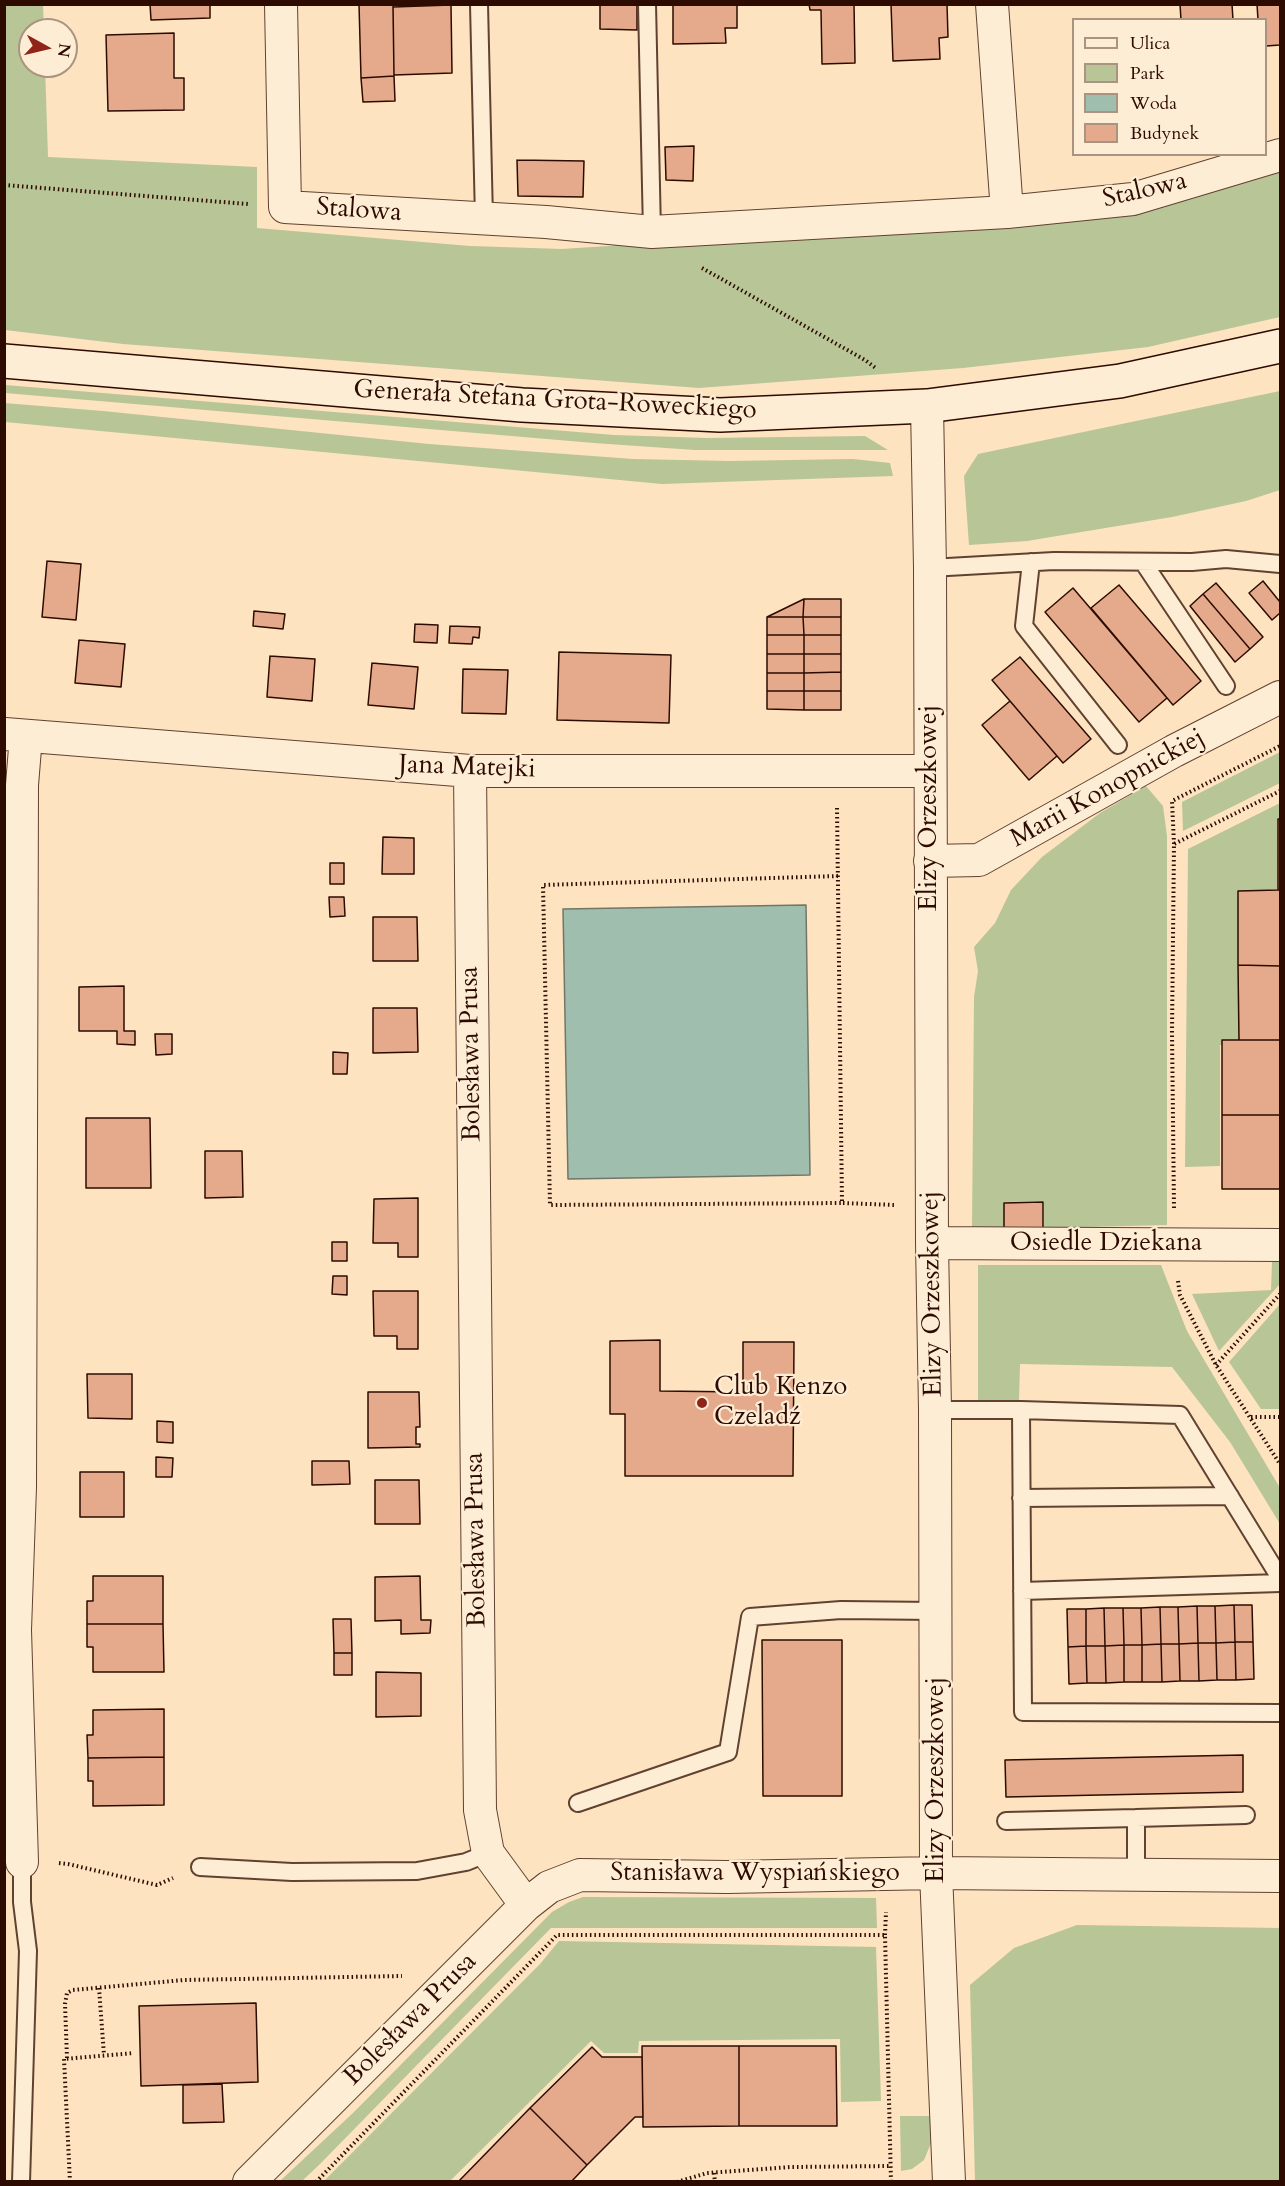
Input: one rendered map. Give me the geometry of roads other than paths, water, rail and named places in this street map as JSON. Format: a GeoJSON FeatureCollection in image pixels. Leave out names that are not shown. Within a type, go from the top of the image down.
{"type":"FeatureCollection","features":[{"type":"Feature","properties":{"kind":"street","name":"Stalowa"},"geometry":{"type":"LineString","coordinates":[[281,4],[285,207],[644,231],[1007,212],[1133,199],[1281,155]]}},
{"type":"Feature","properties":{"kind":"street"},"geometry":{"type":"LineString","coordinates":[[992,4],[1007,212]]}},
{"type":"Feature","properties":{"kind":"street","name":"Generała Stefana Grota-Roweckiego"},"geometry":{"type":"LineString","coordinates":[[4,361],[522,405],[720,415],[927,406],[1120,381],[1281,346]]}},
{"type":"Feature","properties":{"kind":"street","name":"Elizy Orzeszkowej"},"geometry":{"type":"LineString","coordinates":[[927,406],[930,567],[936,1873],[949,2181]]}},
{"type":"Feature","properties":{"kind":"street","name":"Marii Konopnickiej"},"geometry":{"type":"LineString","coordinates":[[930,861],[979,860],[1174,751],[1281,697]]}},
{"type":"Feature","properties":{"kind":"street"},"geometry":{"type":"LineString","coordinates":[[15,735],[22,785],[20,1487],[10,1630],[22,1862]]}},
{"type":"Feature","properties":{"kind":"street","name":"Jana Matejki"},"geometry":{"type":"LineString","coordinates":[[15,735],[470,771],[930,771]]}},
{"type":"Feature","properties":{"kind":"street","name":"Bolesława Prusa"},"geometry":{"type":"LineString","coordinates":[[249,2181],[526,1905],[488,1853],[480,1810],[470,771]]}},
{"type":"Feature","properties":{"kind":"street","name":"Osiedle Dziekana"},"geometry":{"type":"LineString","coordinates":[[932,1243],[1281,1245]]}},
{"type":"Feature","properties":{"kind":"street","name":"Stanisława Wyspiańskiego"},"geometry":{"type":"LineString","coordinates":[[526,1905],[549,1887],[580,1875],[727,1877],[936,1873],[1281,1876]]}},
{"type":"Feature","properties":{"kind":"lane"},"geometry":{"type":"LineString","coordinates":[[479,4],[484,219]]}},
{"type":"Feature","properties":{"kind":"lane"},"geometry":{"type":"LineString","coordinates":[[644,231],[647,4]]}},
{"type":"Feature","properties":{"kind":"lane"},"geometry":{"type":"LineString","coordinates":[[930,567],[1094,560],[1192,562],[1226,559],[1281,564]]}},
{"type":"Feature","properties":{"kind":"lane"},"geometry":{"type":"LineString","coordinates":[[1031,562],[1024,626],[1118,746]]}},
{"type":"Feature","properties":{"kind":"lane"},"geometry":{"type":"LineString","coordinates":[[1143,562],[1226,686]]}},
{"type":"Feature","properties":{"kind":"lane"},"geometry":{"type":"LineString","coordinates":[[935,1410],[1180,1415],[1281,1578]]}},
{"type":"Feature","properties":{"kind":"lane"},"geometry":{"type":"LineString","coordinates":[[1021,1410],[1023,1712],[1281,1713]]}},
{"type":"Feature","properties":{"kind":"lane"},"geometry":{"type":"LineString","coordinates":[[1021,1498],[1230,1496]]}},
{"type":"Feature","properties":{"kind":"lane"},"geometry":{"type":"LineString","coordinates":[[1022,1591],[1281,1583]]}},
{"type":"Feature","properties":{"kind":"lane"},"geometry":{"type":"LineString","coordinates":[[578,1803],[728,1752],[750,1617],[841,1610],[936,1611]]}},
{"type":"Feature","properties":{"kind":"lane"},"geometry":{"type":"LineString","coordinates":[[1006,1821],[1246,1815]]}},
{"type":"Feature","properties":{"kind":"lane"},"geometry":{"type":"LineString","coordinates":[[1136,1818],[1136,1875]]}},
{"type":"Feature","properties":{"kind":"lane"},"geometry":{"type":"LineString","coordinates":[[200,1867],[292,1872],[417,1871],[466,1862],[488,1853]]}},
{"type":"Feature","properties":{"kind":"lane"},"geometry":{"type":"LineString","coordinates":[[21,2181],[28,1950],[22,1902],[22,1862]]}},
{"type":"Feature","properties":{"kind":"water"},"geometry":{"type":"Polygon","coordinates":[[[806,905],[810,1175],[568,1179],[563,909],[806,905]]]}},
{"type":"Feature","properties":{"kind":"place","name":"Club Kenzo Czeladź"},"geometry":{"type":"Point","coordinates":[702,1403]}}]}
